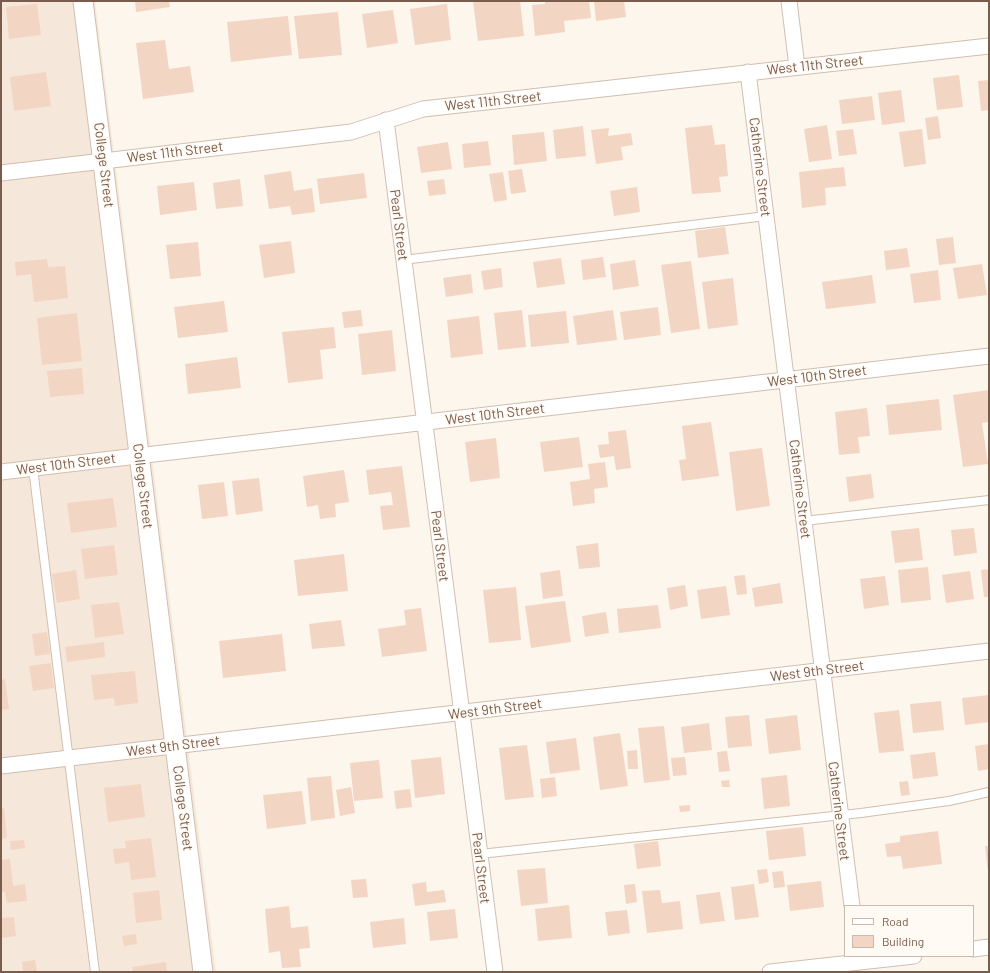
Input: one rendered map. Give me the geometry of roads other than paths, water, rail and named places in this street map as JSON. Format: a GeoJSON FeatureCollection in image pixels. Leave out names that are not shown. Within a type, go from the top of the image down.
{"type":"FeatureCollection","features":[{"type":"Feature","properties":{"kind":"street","name":"College Street"},"geometry":{"type":"LineString","coordinates":[[83,1],[204,972]]}},
{"type":"Feature","properties":{"kind":"street"},"geometry":{"type":"LineString","coordinates":[[789,1],[797,67]]}},
{"type":"Feature","properties":{"kind":"street","name":"West 11th Street"},"geometry":{"type":"LineString","coordinates":[[1,173],[351,132],[423,109],[989,46]]}},
{"type":"Feature","properties":{"kind":"street","name":"Catherine Street"},"geometry":{"type":"LineString","coordinates":[[748,72],[852,905]]}},
{"type":"Feature","properties":{"kind":"street","name":"Pearl Street"},"geometry":{"type":"LineString","coordinates":[[386,120],[494,972]]}},
{"type":"Feature","properties":{"kind":"street","name":"West 10th Street"},"geometry":{"type":"LineString","coordinates":[[1,472],[989,356]]}},
{"type":"Feature","properties":{"kind":"street","name":"West 9th Street"},"geometry":{"type":"LineString","coordinates":[[1,766],[989,651]]}},
{"type":"Feature","properties":{"kind":"street"},"geometry":{"type":"LineString","coordinates":[[974,949],[989,947]]}},
{"type":"Feature","properties":{"kind":"street"},"geometry":{"type":"LineString","coordinates":[[770,972],[859,964],[907,957]]}},
{"type":"Feature","properties":{"kind":"lane"},"geometry":{"type":"LineString","coordinates":[[403,260],[766,216]]}},
{"type":"Feature","properties":{"kind":"lane"},"geometry":{"type":"LineString","coordinates":[[33,468],[95,972]]}},
{"type":"Feature","properties":{"kind":"lane"},"geometry":{"type":"LineString","coordinates":[[804,521],[989,500]]}},
{"type":"Feature","properties":{"kind":"lane"},"geometry":{"type":"LineString","coordinates":[[480,854],[950,801],[989,792]]}}]}
